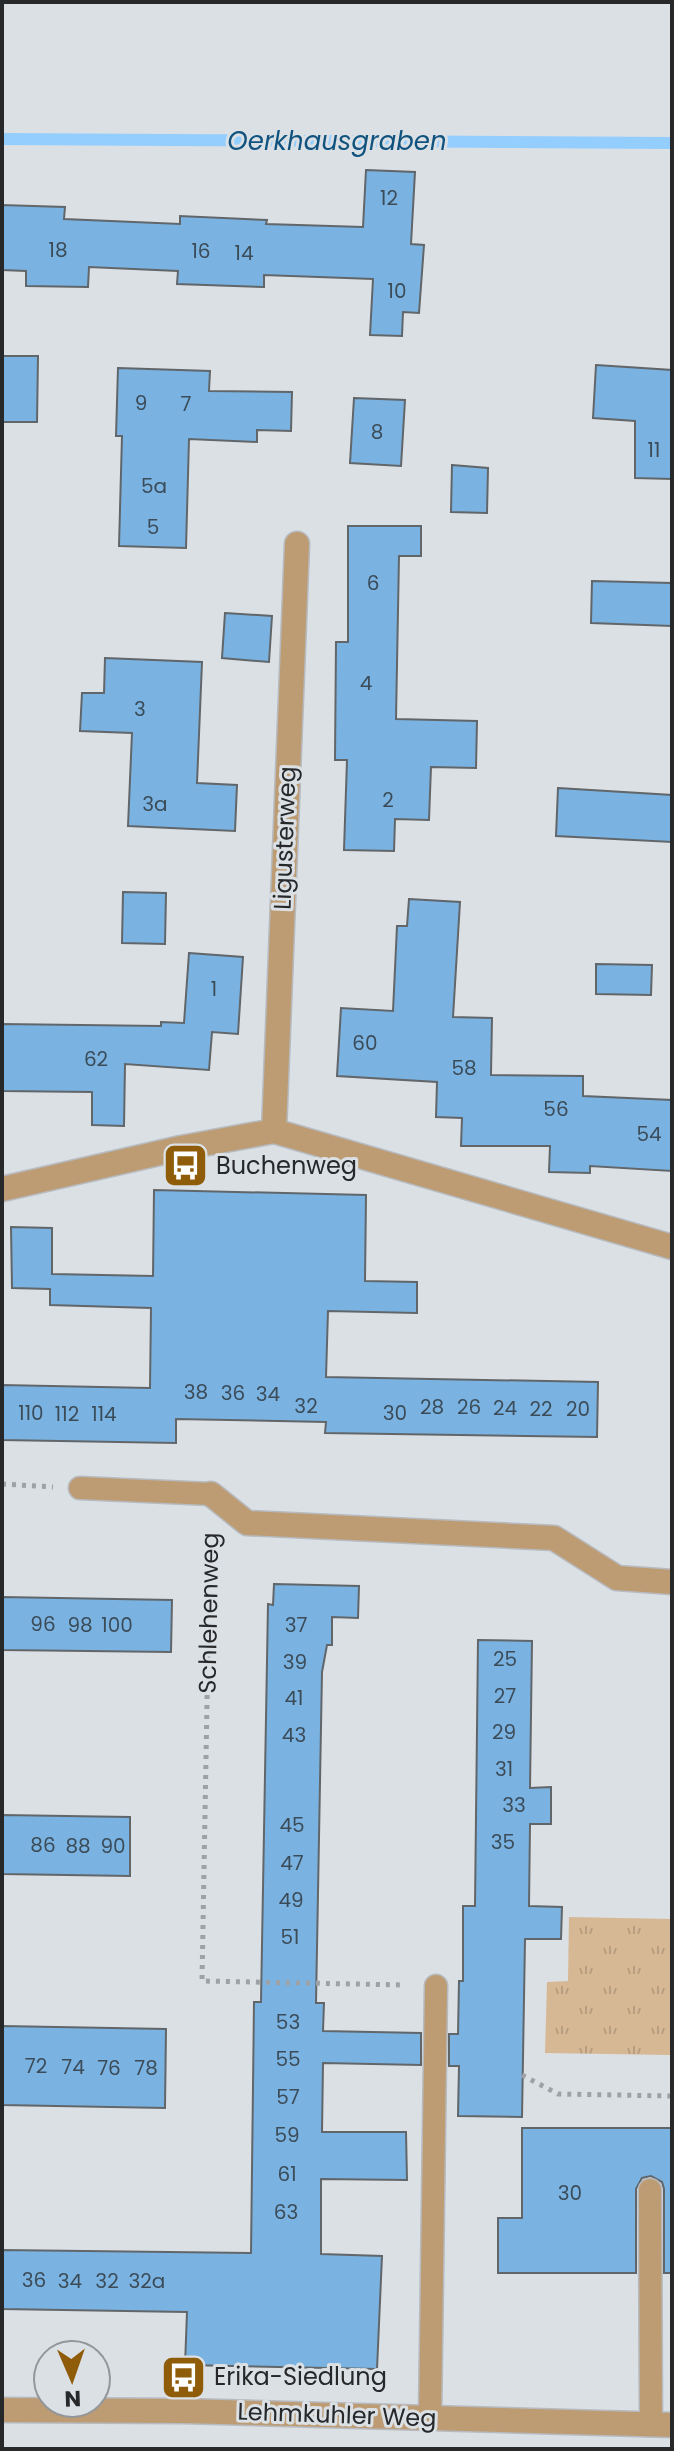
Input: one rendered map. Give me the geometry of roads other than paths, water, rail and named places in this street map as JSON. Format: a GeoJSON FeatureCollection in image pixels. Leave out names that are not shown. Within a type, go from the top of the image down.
{"type":"FeatureCollection","features":[{"type":"Feature","properties":{"kind":"street","name":"Ligusterweg"},"geometry":{"type":"LineString","coordinates":[[274,1131],[297,544]]}},
{"type":"Feature","properties":{"kind":"street"},"geometry":{"type":"LineString","coordinates":[[2,1189],[181,1148],[274,1131],[672,1247]]}},
{"type":"Feature","properties":{"kind":"street","name":"Schlehenweg"},"geometry":{"type":"LineString","coordinates":[[211,1494],[247,1523],[554,1538],[617,1578],[672,1582]]}},
{"type":"Feature","properties":{"kind":"street","name":"Lehmkuhler Weg"},"geometry":{"type":"LineString","coordinates":[[2,2410],[184,2411],[661,2425]]}},
{"type":"Feature","properties":{"kind":"lane"},"geometry":{"type":"LineString","coordinates":[[80,1488],[211,1494]]}},
{"type":"Feature","properties":{"kind":"lane"},"geometry":{"type":"LineString","coordinates":[[430,2418],[436,1986]]}},
{"type":"Feature","properties":{"kind":"lane"},"geometry":{"type":"LineString","coordinates":[[650,2190],[661,2425]]}},
{"type":"Feature","properties":{"kind":"waterway","name":"Oerkhausgraben"},"geometry":{"type":"LineString","coordinates":[[2,139],[672,143]]}},
{"type":"Feature","properties":{"kind":"place","name":"Buchenweg"},"geometry":{"type":"Point","coordinates":[185,1166]}},
{"type":"Feature","properties":{"kind":"place","name":"Erika-Siedlung"},"geometry":{"type":"Point","coordinates":[183,2377]}}]}
